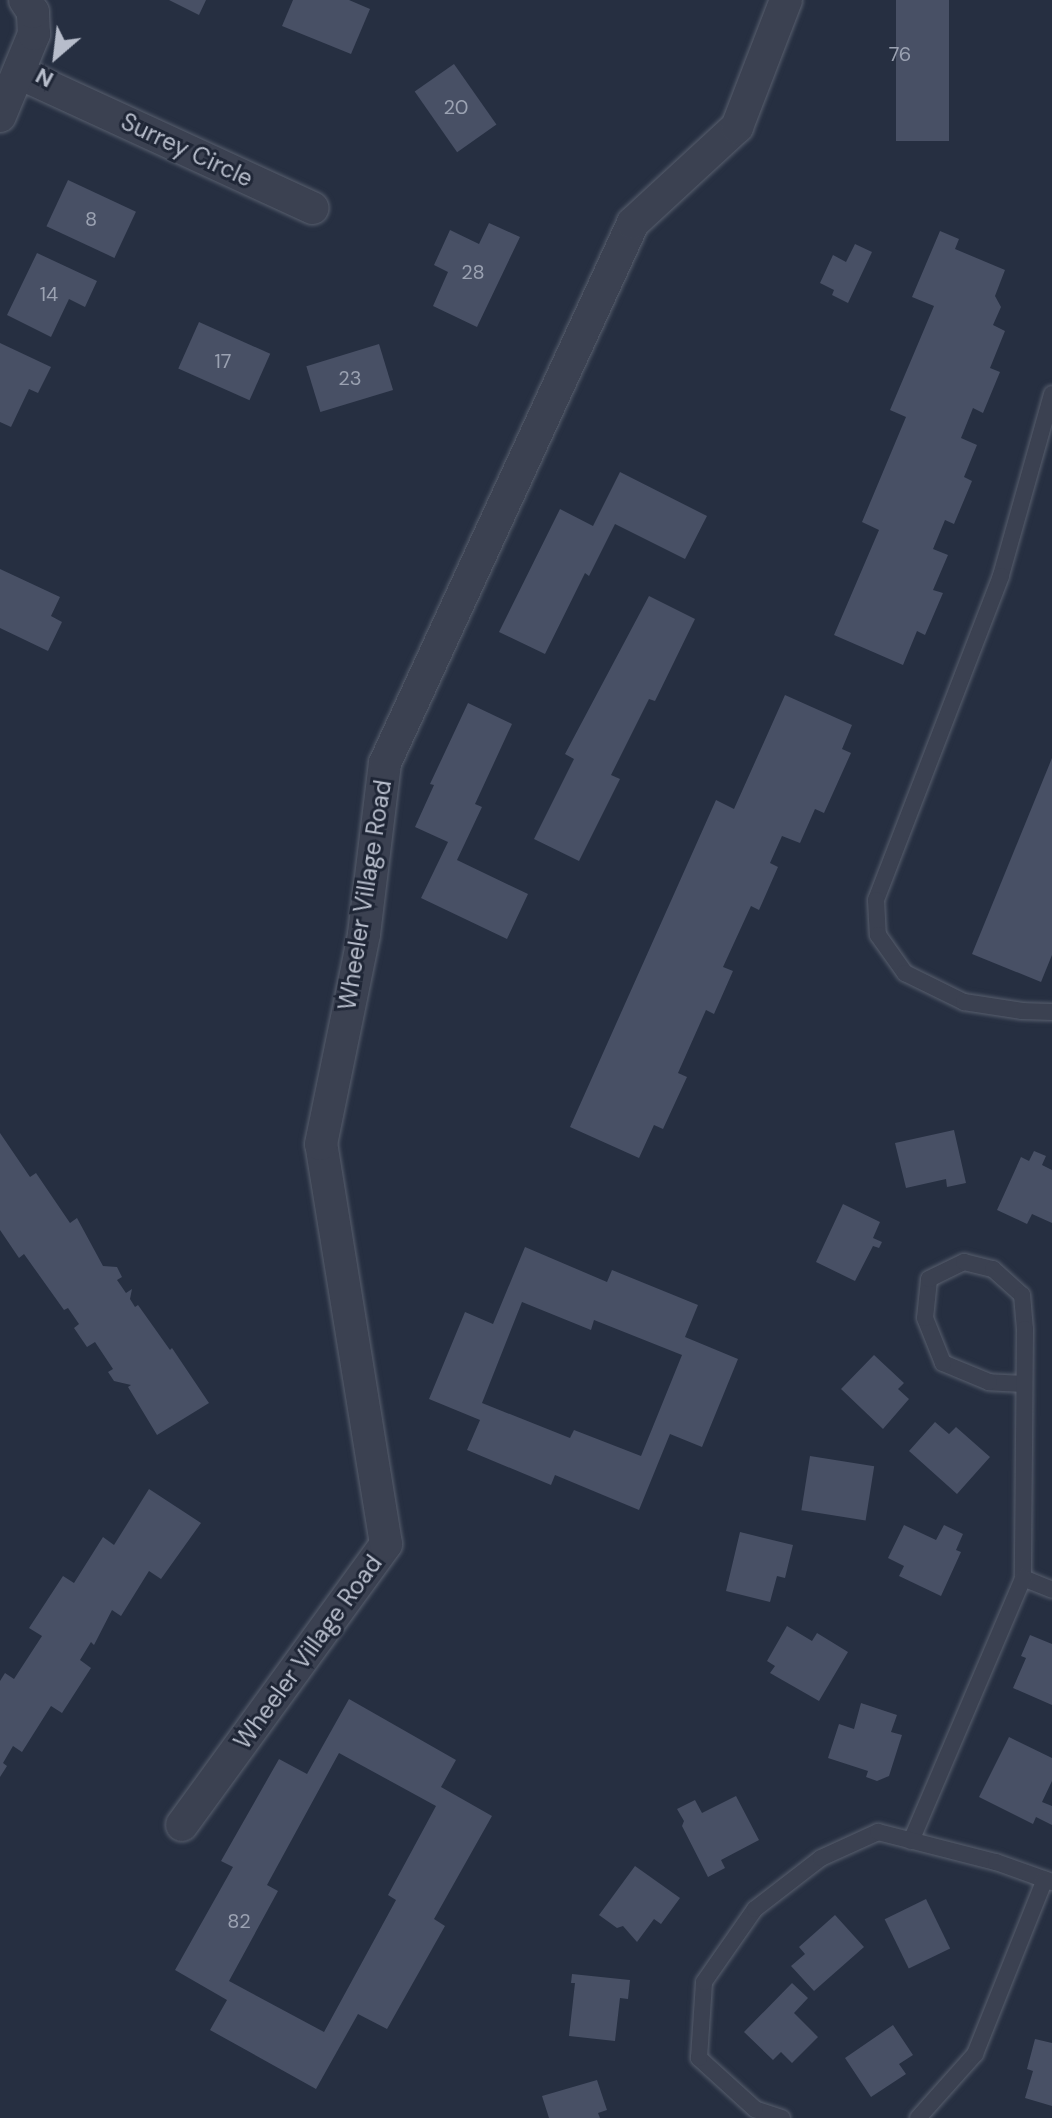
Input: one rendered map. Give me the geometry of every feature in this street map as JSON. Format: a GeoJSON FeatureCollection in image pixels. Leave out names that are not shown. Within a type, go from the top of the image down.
{"type":"FeatureCollection","features":[{"type":"Feature","properties":{"kind":"street"},"geometry":{"type":"LineString","coordinates":[[0,116],[34,34],[33,12],[25,0]]}},
{"type":"Feature","properties":{"kind":"street","name":"Wheeler Village Road"},"geometry":{"type":"LineString","coordinates":[[182,1825],[386,1544],[321,1144],[364,934],[385,763],[633,223],[737,127],[786,0]]}},
{"type":"Feature","properties":{"kind":"street","name":"Surrey Circle"},"geometry":{"type":"LineString","coordinates":[[19,73],[312,208]]}},
{"type":"Feature","properties":{"kind":"lane"},"geometry":{"type":"LineString","coordinates":[[1052,394],[1001,576],[876,900],[878,935],[905,973],[964,1002],[1052,1012]]}},
{"type":"Feature","properties":{"kind":"lane"},"geometry":{"type":"LineString","coordinates":[[911,1841],[1023,1578],[1024,1384],[1022,1295],[993,1269],[964,1262],[929,1279],[925,1318],[943,1363],[989,1382],[1024,1384]]}},
{"type":"Feature","properties":{"kind":"lane"},"geometry":{"type":"LineString","coordinates":[[1023,1578],[1052,1590]]}},
{"type":"Feature","properties":{"kind":"lane"},"geometry":{"type":"LineString","coordinates":[[782,2118],[755,2109],[699,2058],[704,1982],[755,1909],[821,1858],[878,1832],[996,1862],[1048,1880],[975,2054],[918,2118]]}},
{"type":"Feature","properties":{"kind":"building"},"geometry":{"type":"Polygon","coordinates":[[[169,0],[206,0],[199,15],[169,0]]]}},
{"type":"Feature","properties":{"kind":"building"},"geometry":{"type":"Polygon","coordinates":[[[293,0],[349,0],[370,9],[351,54],[282,26],[293,0]]]}},
{"type":"Feature","properties":{"kind":"building"},"geometry":{"type":"Polygon","coordinates":[[[896,0],[949,0],[949,141],[896,141],[896,0]]]}},
{"type":"Feature","properties":{"kind":"building"},"geometry":{"type":"Polygon","coordinates":[[[454,64],[496,125],[457,152],[415,92],[454,64]]]}},
{"type":"Feature","properties":{"kind":"building"},"geometry":{"type":"Polygon","coordinates":[[[68,180],[136,212],[114,258],[46,226],[68,180]]]}},
{"type":"Feature","properties":{"kind":"building"},"geometry":{"type":"Polygon","coordinates":[[[489,223],[520,237],[477,327],[433,306],[448,272],[434,265],[450,230],[479,244],[489,223]]]}},
{"type":"Feature","properties":{"kind":"building"},"geometry":{"type":"Polygon","coordinates":[[[940,231],[959,239],[955,249],[1005,270],[995,296],[1001,307],[993,325],[1005,331],[990,368],[1000,372],[983,413],[973,408],[961,438],[977,445],[964,477],[972,481],[954,524],[945,520],[933,549],[948,555],[933,590],[943,593],[925,635],[917,631],[903,665],[834,635],[879,530],[862,522],[906,417],[890,410],[934,306],[912,297],[940,231]]]}},
{"type":"Feature","properties":{"kind":"building"},"geometry":{"type":"Polygon","coordinates":[[[855,244],[872,252],[848,303],[832,295],[834,290],[820,283],[833,255],[846,262],[855,244]]]}},
{"type":"Feature","properties":{"kind":"building"},"geometry":{"type":"Polygon","coordinates":[[[37,253],[97,281],[85,307],[69,299],[51,337],[7,315],[37,253]]]}},
{"type":"Feature","properties":{"kind":"building"},"geometry":{"type":"Polygon","coordinates":[[[199,322],[270,354],[250,400],[178,369],[199,322]]]}},
{"type":"Feature","properties":{"kind":"building"},"geometry":{"type":"Polygon","coordinates":[[[0,343],[51,367],[38,393],[29,389],[11,427],[0,422],[0,343]]]}},
{"type":"Feature","properties":{"kind":"building"},"geometry":{"type":"Polygon","coordinates":[[[379,344],[393,390],[320,412],[306,366],[379,344]]]}},
{"type":"Feature","properties":{"kind":"building"},"geometry":{"type":"Polygon","coordinates":[[[620,472],[707,516],[685,559],[615,524],[589,576],[585,573],[545,654],[499,632],[560,509],[593,526],[620,472]]]}},
{"type":"Feature","properties":{"kind":"building"},"geometry":{"type":"Polygon","coordinates":[[[0,569],[60,597],[51,616],[62,622],[48,651],[0,628],[0,569]]]}},
{"type":"Feature","properties":{"kind":"building"},"geometry":{"type":"Polygon","coordinates":[[[649,596],[695,619],[655,701],[649,699],[611,775],[620,779],[579,861],[534,839],[574,759],[565,754],[649,596]]]}},
{"type":"Feature","properties":{"kind":"building"},"geometry":{"type":"Polygon","coordinates":[[[785,695],[852,725],[842,749],[851,753],[824,813],[815,809],[800,843],[782,836],[770,863],[778,867],[759,910],[751,906],[723,967],[733,971],[714,1014],[706,1010],[678,1073],[687,1077],[663,1129],[654,1125],[639,1158],[570,1127],[716,800],[734,809],[785,695]]]}},
{"type":"Feature","properties":{"kind":"building"},"geometry":{"type":"Polygon","coordinates":[[[468,703],[512,724],[475,804],[482,807],[457,860],[528,894],[507,939],[421,898],[448,842],[415,827],[434,785],[430,784],[468,703]]]}},
{"type":"Feature","properties":{"kind":"building"},"geometry":{"type":"Polygon","coordinates":[[[1052,758],[1052,955],[1041,982],[972,954],[1052,758]]]}},
{"type":"Feature","properties":{"kind":"building"},"geometry":{"type":"Polygon","coordinates":[[[954,1130],[966,1183],[947,1187],[946,1179],[906,1188],[895,1143],[954,1130]]]}},
{"type":"Feature","properties":{"kind":"building"},"geometry":{"type":"Polygon","coordinates":[[[0,1133],[30,1177],[36,1173],[70,1223],[77,1218],[103,1266],[117,1267],[122,1277],[117,1280],[126,1293],[132,1289],[130,1299],[135,1307],[138,1305],[170,1350],[172,1348],[209,1403],[157,1435],[128,1387],[131,1385],[114,1381],[108,1372],[113,1369],[95,1342],[87,1347],[74,1328],[79,1324],[68,1308],[64,1310],[24,1254],[19,1258],[0,1230],[0,1133]]]}},
{"type":"Feature","properties":{"kind":"building"},"geometry":{"type":"Polygon","coordinates":[[[1034,1151],[1046,1156],[1042,1165],[1052,1170],[1052,1223],[1032,1214],[1027,1224],[997,1210],[1021,1157],[1029,1161],[1034,1151]]]}},
{"type":"Feature","properties":{"kind":"building"},"geometry":{"type":"Polygon","coordinates":[[[843,1204],[880,1222],[873,1238],[882,1242],[879,1248],[873,1246],[855,1281],[816,1262],[843,1204]]]}},
{"type":"Feature","properties":{"kind":"building"},"geometry":{"type":"Polygon","coordinates":[[[525,1247],[607,1282],[612,1270],[698,1305],[685,1337],[738,1359],[702,1447],[670,1434],[639,1510],[555,1475],[551,1485],[467,1450],[480,1420],[429,1399],[465,1312],[493,1324],[525,1247]],[[522,1302],[482,1403],[570,1438],[574,1430],[641,1456],[682,1355],[594,1320],[591,1330],[522,1302]]]}},
{"type":"Feature","properties":{"kind":"building"},"geometry":{"type":"Polygon","coordinates":[[[874,1355],[904,1383],[898,1389],[909,1399],[883,1429],[841,1389],[874,1355]]]}},
{"type":"Feature","properties":{"kind":"building"},"geometry":{"type":"Polygon","coordinates":[[[935,1422],[949,1434],[956,1427],[990,1457],[957,1494],[909,1451],[935,1422]]]}},
{"type":"Feature","properties":{"kind":"building"},"geometry":{"type":"Polygon","coordinates":[[[810,1456],[874,1466],[866,1520],[801,1510],[810,1456]]]}},
{"type":"Feature","properties":{"kind":"building"},"geometry":{"type":"Polygon","coordinates":[[[149,1489],[201,1523],[161,1579],[149,1571],[121,1616],[112,1610],[94,1645],[91,1642],[80,1660],[91,1668],[62,1713],[51,1706],[22,1752],[13,1746],[3,1763],[7,1766],[0,1777],[0,1681],[5,1673],[14,1679],[42,1636],[29,1628],[63,1576],[74,1583],[103,1537],[114,1545],[149,1489]]]}},
{"type":"Feature","properties":{"kind":"building"},"geometry":{"type":"Polygon","coordinates":[[[904,1525],[936,1540],[944,1525],[963,1534],[956,1550],[961,1552],[941,1596],[899,1576],[904,1566],[888,1558],[904,1525]]]}},
{"type":"Feature","properties":{"kind":"building"},"geometry":{"type":"Polygon","coordinates":[[[740,1532],[793,1545],[785,1578],[777,1576],[770,1602],[726,1591],[740,1532]]]}},
{"type":"Feature","properties":{"kind":"building"},"geometry":{"type":"Polygon","coordinates":[[[787,1626],[812,1641],[817,1633],[848,1652],[819,1701],[770,1673],[775,1666],[767,1661],[787,1626]]]}},
{"type":"Feature","properties":{"kind":"building"},"geometry":{"type":"Polygon","coordinates":[[[1030,1635],[1052,1644],[1052,1705],[1013,1688],[1026,1658],[1021,1656],[1030,1635]]]}},
{"type":"Feature","properties":{"kind":"building"},"geometry":{"type":"Polygon","coordinates":[[[349,1699],[456,1760],[441,1787],[492,1816],[434,1919],[445,1926],[387,2029],[358,2014],[316,2089],[210,2030],[227,2000],[175,1970],[233,1867],[221,1861],[279,1759],[307,1774],[349,1699]],[[339,1753],[267,1885],[278,1891],[229,1981],[324,2032],[396,1900],[388,1895],[436,1806],[339,1753]]]}},
{"type":"Feature","properties":{"kind":"building"},"geometry":{"type":"Polygon","coordinates":[[[861,1703],[897,1715],[891,1732],[902,1735],[889,1776],[877,1781],[866,1777],[868,1771],[828,1758],[839,1724],[854,1729],[861,1703]]]}},
{"type":"Feature","properties":{"kind":"building"},"geometry":{"type":"Polygon","coordinates":[[[1009,1737],[1052,1758],[1052,1781],[1042,1802],[1052,1806],[1052,1825],[1036,1817],[1033,1824],[979,1797],[1009,1737]]]}},
{"type":"Feature","properties":{"kind":"building"},"geometry":{"type":"Polygon","coordinates":[[[736,1796],[759,1840],[721,1860],[725,1868],[708,1877],[682,1826],[684,1821],[677,1809],[695,1800],[702,1813],[736,1796]]]}},
{"type":"Feature","properties":{"kind":"building"},"geometry":{"type":"Polygon","coordinates":[[[635,1866],[680,1898],[661,1924],[654,1919],[637,1942],[623,1926],[617,1928],[599,1915],[635,1866]]]}},
{"type":"Feature","properties":{"kind":"building"},"geometry":{"type":"Polygon","coordinates":[[[926,1899],[950,1948],[909,1969],[885,1919],[926,1899]]]}},
{"type":"Feature","properties":{"kind":"building"},"geometry":{"type":"Polygon","coordinates":[[[835,1915],[864,1947],[814,1991],[791,1966],[805,1954],[799,1947],[835,1915]]]}},
{"type":"Feature","properties":{"kind":"building"},"geometry":{"type":"Polygon","coordinates":[[[572,1974],[630,1980],[628,1999],[620,1998],[615,2041],[569,2036],[575,1983],[571,1983],[572,1974]]]}},
{"type":"Feature","properties":{"kind":"building"},"geometry":{"type":"Polygon","coordinates":[[[792,1983],[808,1998],[794,2013],[818,2037],[792,2063],[781,2052],[773,2060],[744,2032],[792,1983]]]}},
{"type":"Feature","properties":{"kind":"building"},"geometry":{"type":"Polygon","coordinates":[[[893,2025],[913,2055],[899,2064],[906,2074],[871,2097],[845,2058],[893,2025]]]}},
{"type":"Feature","properties":{"kind":"building"},"geometry":{"type":"Polygon","coordinates":[[[1035,2039],[1052,2043],[1052,2106],[1025,2098],[1033,2071],[1027,2069],[1035,2039]]]}},
{"type":"Feature","properties":{"kind":"building"},"geometry":{"type":"Polygon","coordinates":[[[597,2080],[607,2110],[598,2113],[600,2118],[549,2118],[542,2096],[597,2080]]]}}]}
